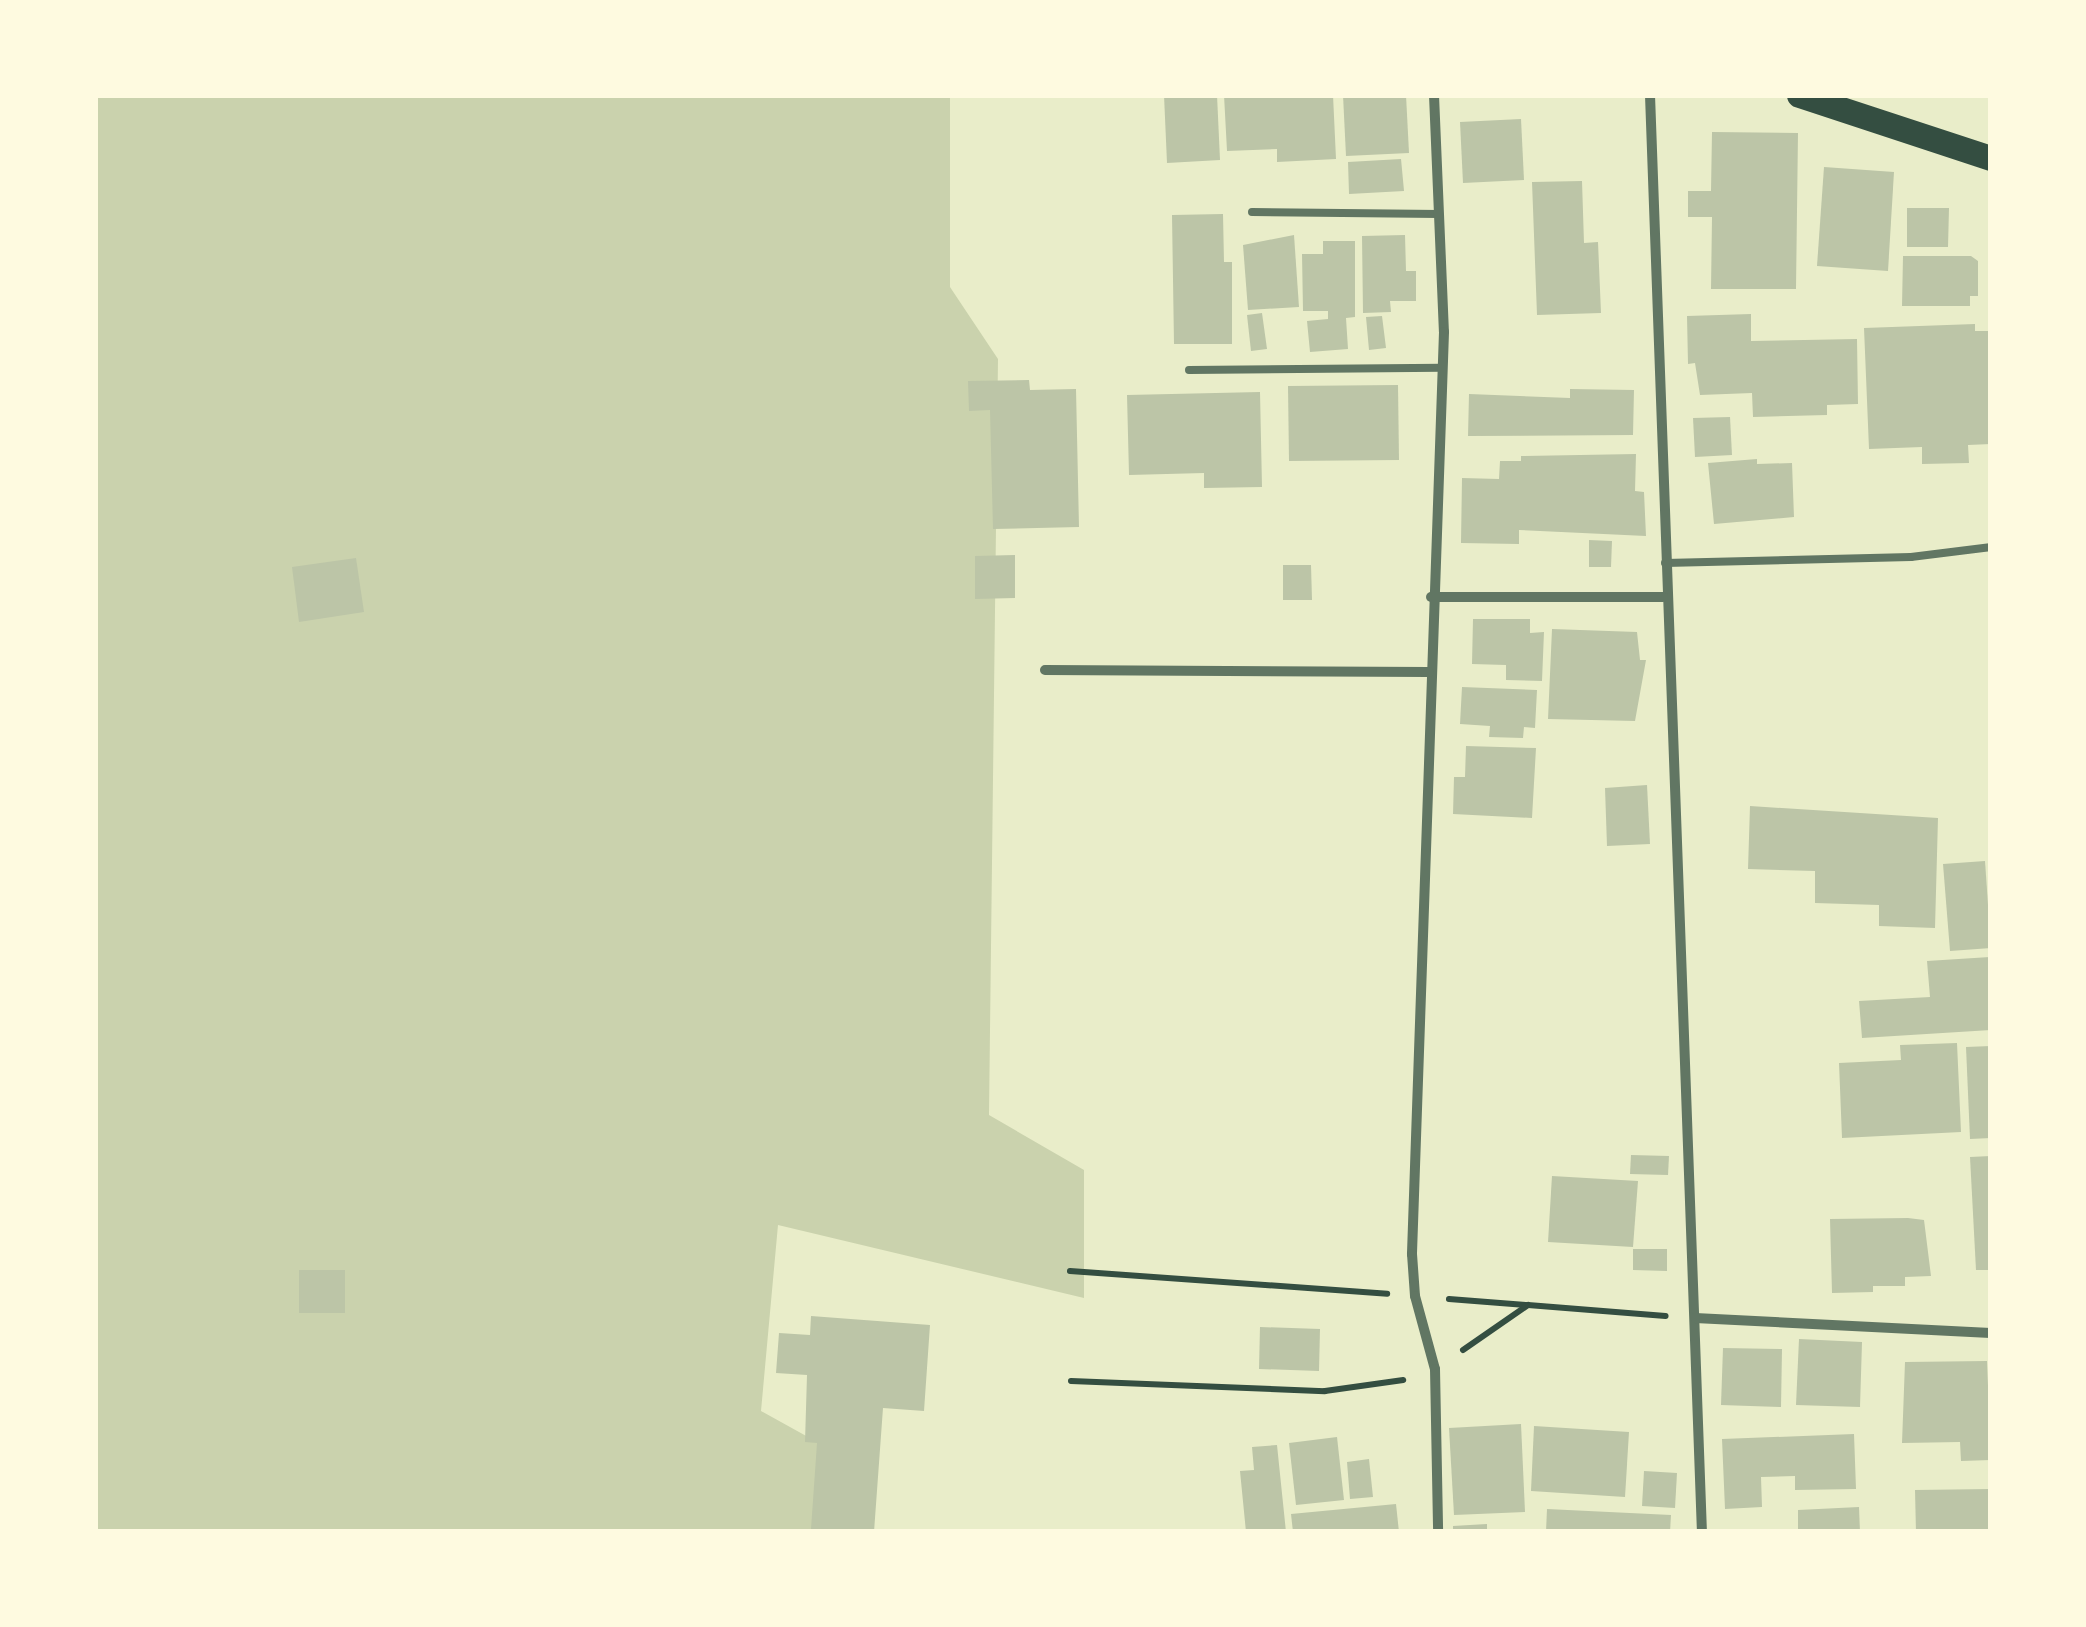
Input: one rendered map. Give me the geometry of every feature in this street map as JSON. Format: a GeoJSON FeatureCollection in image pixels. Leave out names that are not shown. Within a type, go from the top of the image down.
{"type":"FeatureCollection","features":[{"type":"Feature","properties":{"kind":"main road"},"geometry":{"type":"LineString","coordinates":[[1799,95],[1991,158]]}},
{"type":"Feature","properties":{"kind":"street"},"geometry":{"type":"LineString","coordinates":[[1434,95],[1442,368],[1431,597],[1415,1296],[1435,1369],[1438,1532]]}},
{"type":"Feature","properties":{"kind":"street"},"geometry":{"type":"LineString","coordinates":[[1650,95],[1664,598],[1702,1532]]}},
{"type":"Feature","properties":{"kind":"street"},"geometry":{"type":"LineString","coordinates":[[1431,597],[1664,598]]}},
{"type":"Feature","properties":{"kind":"street"},"geometry":{"type":"LineString","coordinates":[[1045,670],[1429,672]]}},
{"type":"Feature","properties":{"kind":"street"},"geometry":{"type":"LineString","coordinates":[[1695,1318],[1991,1333]]}},
{"type":"Feature","properties":{"kind":"lane"},"geometry":{"type":"LineString","coordinates":[[1252,212],[1439,214]]}},
{"type":"Feature","properties":{"kind":"lane"},"geometry":{"type":"LineString","coordinates":[[1189,370],[1442,368]]}},
{"type":"Feature","properties":{"kind":"lane"},"geometry":{"type":"LineString","coordinates":[[1665,563],[1911,557],[1991,547]]}},
{"type":"Feature","properties":{"kind":"path"},"geometry":{"type":"LineString","coordinates":[[1070,1271],[1695,1318]]}},
{"type":"Feature","properties":{"kind":"path"},"geometry":{"type":"LineString","coordinates":[[1070,1382],[1325,1391],[1383,1386],[1435,1369],[1528,1306]]}},
{"type":"Feature","properties":{"kind":"green space"},"geometry":{"type":"Polygon","coordinates":[[[95,95],[950,95],[950,287],[998,359],[989,1115],[1084,1170],[1084,1298],[778,1225],[761,1411],[873,1473],[852,1532],[95,1532],[95,95]]]}},
{"type":"Feature","properties":{"kind":"building"},"geometry":{"type":"Polygon","coordinates":[[[1164,95],[1217,95],[1220,160],[1167,163],[1164,95]]]}},
{"type":"Feature","properties":{"kind":"building"},"geometry":{"type":"Polygon","coordinates":[[[1224,95],[1333,95],[1336,159],[1277,162],[1277,149],[1227,151],[1224,95]]]}},
{"type":"Feature","properties":{"kind":"building"},"geometry":{"type":"Polygon","coordinates":[[[1343,95],[1406,95],[1409,153],[1346,156],[1343,95]]]}},
{"type":"Feature","properties":{"kind":"building"},"geometry":{"type":"Polygon","coordinates":[[[1521,119],[1524,180],[1463,183],[1460,122],[1521,119]]]}},
{"type":"Feature","properties":{"kind":"building"},"geometry":{"type":"Polygon","coordinates":[[[1712,132],[1798,133],[1796,289],[1711,289],[1712,217],[1688,217],[1688,191],[1711,191],[1712,132]]]}},
{"type":"Feature","properties":{"kind":"building"},"geometry":{"type":"Polygon","coordinates":[[[1401,159],[1404,191],[1349,194],[1348,162],[1401,159]]]}},
{"type":"Feature","properties":{"kind":"building"},"geometry":{"type":"Polygon","coordinates":[[[1824,167],[1894,172],[1888,271],[1817,266],[1824,167]]]}},
{"type":"Feature","properties":{"kind":"building"},"geometry":{"type":"Polygon","coordinates":[[[1582,181],[1584,243],[1598,242],[1601,313],[1537,315],[1532,182],[1582,181]]]}},
{"type":"Feature","properties":{"kind":"building"},"geometry":{"type":"Polygon","coordinates":[[[1907,208],[1949,208],[1948,247],[1907,247],[1907,208]]]}},
{"type":"Feature","properties":{"kind":"building"},"geometry":{"type":"Polygon","coordinates":[[[1223,214],[1224,262],[1232,262],[1232,344],[1174,344],[1172,215],[1223,214]]]}},
{"type":"Feature","properties":{"kind":"building"},"geometry":{"type":"Polygon","coordinates":[[[1294,235],[1299,307],[1248,310],[1243,245],[1294,235]]]}},
{"type":"Feature","properties":{"kind":"building"},"geometry":{"type":"Polygon","coordinates":[[[1405,235],[1406,271],[1416,271],[1416,301],[1390,301],[1391,312],[1363,313],[1362,236],[1405,235]]]}},
{"type":"Feature","properties":{"kind":"building"},"geometry":{"type":"Polygon","coordinates":[[[1323,241],[1355,241],[1355,317],[1346,318],[1348,349],[1310,352],[1307,321],[1328,319],[1328,311],[1303,311],[1302,254],[1323,254],[1323,241]]]}},
{"type":"Feature","properties":{"kind":"building"},"geometry":{"type":"Polygon","coordinates":[[[1903,256],[1971,256],[1978,261],[1978,296],[1970,296],[1970,306],[1902,306],[1903,256]]]}},
{"type":"Feature","properties":{"kind":"building"},"geometry":{"type":"Polygon","coordinates":[[[1262,313],[1267,349],[1251,351],[1247,315],[1262,313]]]}},
{"type":"Feature","properties":{"kind":"building"},"geometry":{"type":"Polygon","coordinates":[[[1751,314],[1751,341],[1857,339],[1858,404],[1827,405],[1827,415],[1753,417],[1752,393],[1700,395],[1695,363],[1688,364],[1687,316],[1751,314]]]}},
{"type":"Feature","properties":{"kind":"building"},"geometry":{"type":"Polygon","coordinates":[[[1382,316],[1386,348],[1369,350],[1366,317],[1382,316]]]}},
{"type":"Feature","properties":{"kind":"building"},"geometry":{"type":"Polygon","coordinates":[[[1975,324],[1975,331],[1991,331],[1991,444],[1968,445],[1969,463],[1922,464],[1922,447],[1869,449],[1864,328],[1975,324]]]}},
{"type":"Feature","properties":{"kind":"building"},"geometry":{"type":"Polygon","coordinates":[[[1029,380],[1030,390],[1076,389],[1079,527],[993,529],[990,410],[969,411],[968,381],[1029,380]]]}},
{"type":"Feature","properties":{"kind":"building"},"geometry":{"type":"Polygon","coordinates":[[[1398,385],[1399,460],[1289,461],[1288,386],[1398,385]]]}},
{"type":"Feature","properties":{"kind":"building"},"geometry":{"type":"Polygon","coordinates":[[[1570,389],[1634,390],[1633,435],[1468,436],[1469,394],[1570,398],[1570,389]]]}},
{"type":"Feature","properties":{"kind":"building"},"geometry":{"type":"Polygon","coordinates":[[[1260,392],[1262,487],[1204,488],[1204,473],[1129,475],[1127,395],[1260,392]]]}},
{"type":"Feature","properties":{"kind":"building"},"geometry":{"type":"Polygon","coordinates":[[[1730,417],[1732,455],[1695,457],[1693,418],[1730,417]]]}},
{"type":"Feature","properties":{"kind":"building"},"geometry":{"type":"Polygon","coordinates":[[[1636,454],[1635,491],[1644,492],[1646,536],[1519,530],[1519,544],[1461,543],[1462,478],[1499,479],[1500,461],[1521,461],[1521,456],[1636,454]]]}},
{"type":"Feature","properties":{"kind":"building"},"geometry":{"type":"Polygon","coordinates":[[[1757,459],[1757,464],[1792,463],[1794,517],[1714,524],[1708,463],[1757,459]]]}},
{"type":"Feature","properties":{"kind":"building"},"geometry":{"type":"Polygon","coordinates":[[[1589,540],[1612,541],[1611,567],[1589,567],[1589,540]]]}},
{"type":"Feature","properties":{"kind":"building"},"geometry":{"type":"Polygon","coordinates":[[[1015,555],[1015,598],[975,599],[975,556],[1015,555]]]}},
{"type":"Feature","properties":{"kind":"building"},"geometry":{"type":"Polygon","coordinates":[[[356,558],[364,612],[299,622],[292,567],[356,558]]]}},
{"type":"Feature","properties":{"kind":"building"},"geometry":{"type":"Polygon","coordinates":[[[1283,565],[1311,565],[1312,600],[1283,600],[1283,565]]]}},
{"type":"Feature","properties":{"kind":"building"},"geometry":{"type":"Polygon","coordinates":[[[1473,619],[1530,619],[1530,633],[1544,632],[1542,681],[1506,680],[1506,665],[1472,664],[1473,619]]]}},
{"type":"Feature","properties":{"kind":"building"},"geometry":{"type":"Polygon","coordinates":[[[1552,629],[1637,632],[1640,660],[1646,660],[1635,721],[1548,719],[1552,629]]]}},
{"type":"Feature","properties":{"kind":"building"},"geometry":{"type":"Polygon","coordinates":[[[1462,687],[1537,690],[1535,728],[1524,727],[1523,738],[1489,737],[1490,726],[1460,724],[1462,687]]]}},
{"type":"Feature","properties":{"kind":"building"},"geometry":{"type":"Polygon","coordinates":[[[1466,746],[1536,748],[1532,818],[1453,814],[1454,777],[1465,777],[1466,746]]]}},
{"type":"Feature","properties":{"kind":"building"},"geometry":{"type":"Polygon","coordinates":[[[1647,785],[1650,844],[1607,846],[1605,788],[1647,785]]]}},
{"type":"Feature","properties":{"kind":"building"},"geometry":{"type":"Polygon","coordinates":[[[1750,806],[1938,818],[1935,928],[1879,926],[1879,905],[1815,903],[1815,871],[1748,869],[1750,806]]]}},
{"type":"Feature","properties":{"kind":"building"},"geometry":{"type":"Polygon","coordinates":[[[1985,861],[1991,948],[1950,951],[1943,864],[1985,861]]]}},
{"type":"Feature","properties":{"kind":"building"},"geometry":{"type":"Polygon","coordinates":[[[1990,957],[1991,1030],[1862,1038],[1859,1001],[1930,997],[1927,961],[1990,957]]]}},
{"type":"Feature","properties":{"kind":"building"},"geometry":{"type":"Polygon","coordinates":[[[1957,1043],[1961,1132],[1842,1138],[1839,1063],[1901,1060],[1900,1045],[1957,1043]]]}},
{"type":"Feature","properties":{"kind":"building"},"geometry":{"type":"Polygon","coordinates":[[[1991,1046],[1991,1138],[1970,1139],[1966,1047],[1991,1046]]]}},
{"type":"Feature","properties":{"kind":"building"},"geometry":{"type":"Polygon","coordinates":[[[1631,1155],[1669,1156],[1668,1175],[1630,1174],[1631,1155]]]}},
{"type":"Feature","properties":{"kind":"building"},"geometry":{"type":"Polygon","coordinates":[[[1991,1156],[1991,1270],[1976,1270],[1970,1157],[1991,1156]]]}},
{"type":"Feature","properties":{"kind":"building"},"geometry":{"type":"Polygon","coordinates":[[[1552,1176],[1638,1181],[1633,1247],[1548,1242],[1552,1176]]]}},
{"type":"Feature","properties":{"kind":"building"},"geometry":{"type":"Polygon","coordinates":[[[1830,1219],[1924,1220],[1931,1276],[1905,1277],[1905,1286],[1873,1286],[1873,1292],[1832,1293],[1830,1219]]]}},
{"type":"Feature","properties":{"kind":"building"},"geometry":{"type":"Polygon","coordinates":[[[1633,1249],[1667,1249],[1667,1271],[1633,1270],[1633,1249]]]}},
{"type":"Feature","properties":{"kind":"building"},"geometry":{"type":"Polygon","coordinates":[[[299,1270],[345,1270],[345,1313],[299,1313],[299,1270]]]}},
{"type":"Feature","properties":{"kind":"building"},"geometry":{"type":"Polygon","coordinates":[[[811,1316],[930,1325],[924,1411],[883,1408],[874,1532],[811,1529],[817,1443],[805,1442],[807,1375],[776,1373],[779,1333],[810,1335],[811,1316]]]}},
{"type":"Feature","properties":{"kind":"building"},"geometry":{"type":"Polygon","coordinates":[[[1260,1327],[1320,1329],[1319,1371],[1259,1369],[1260,1327]]]}},
{"type":"Feature","properties":{"kind":"building"},"geometry":{"type":"Polygon","coordinates":[[[1799,1339],[1862,1342],[1860,1407],[1796,1405],[1799,1339]]]}},
{"type":"Feature","properties":{"kind":"building"},"geometry":{"type":"Polygon","coordinates":[[[1723,1348],[1782,1349],[1781,1407],[1721,1405],[1723,1348]]]}},
{"type":"Feature","properties":{"kind":"building"},"geometry":{"type":"Polygon","coordinates":[[[1987,1361],[1991,1460],[1961,1461],[1960,1442],[1902,1443],[1905,1362],[1987,1361]]]}},
{"type":"Feature","properties":{"kind":"building"},"geometry":{"type":"Polygon","coordinates":[[[1521,1424],[1525,1512],[1454,1515],[1449,1428],[1521,1424]]]}},
{"type":"Feature","properties":{"kind":"building"},"geometry":{"type":"Polygon","coordinates":[[[1534,1426],[1629,1432],[1625,1497],[1531,1491],[1534,1426]]]}},
{"type":"Feature","properties":{"kind":"building"},"geometry":{"type":"Polygon","coordinates":[[[1854,1434],[1856,1489],[1795,1490],[1795,1476],[1761,1477],[1762,1507],[1725,1509],[1722,1439],[1854,1434]]]}},
{"type":"Feature","properties":{"kind":"building"},"geometry":{"type":"Polygon","coordinates":[[[1337,1437],[1344,1500],[1296,1505],[1289,1443],[1337,1437]]]}},
{"type":"Feature","properties":{"kind":"building"},"geometry":{"type":"Polygon","coordinates":[[[1277,1445],[1286,1532],[1246,1532],[1240,1471],[1254,1470],[1252,1447],[1277,1445]]]}},
{"type":"Feature","properties":{"kind":"building"},"geometry":{"type":"Polygon","coordinates":[[[1369,1459],[1373,1497],[1350,1499],[1347,1462],[1369,1459]]]}},
{"type":"Feature","properties":{"kind":"building"},"geometry":{"type":"Polygon","coordinates":[[[1644,1471],[1677,1473],[1675,1508],[1642,1506],[1644,1471]]]}},
{"type":"Feature","properties":{"kind":"building"},"geometry":{"type":"Polygon","coordinates":[[[1991,1489],[1991,1532],[1916,1532],[1915,1490],[1991,1489]]]}},
{"type":"Feature","properties":{"kind":"building"},"geometry":{"type":"Polygon","coordinates":[[[1396,1504],[1399,1532],[1293,1532],[1291,1514],[1396,1504]]]}},
{"type":"Feature","properties":{"kind":"building"},"geometry":{"type":"Polygon","coordinates":[[[1859,1507],[1860,1532],[1798,1532],[1798,1510],[1859,1507]]]}},
{"type":"Feature","properties":{"kind":"building"},"geometry":{"type":"Polygon","coordinates":[[[1547,1509],[1671,1515],[1670,1532],[1546,1532],[1547,1509]]]}},
{"type":"Feature","properties":{"kind":"building"},"geometry":{"type":"Polygon","coordinates":[[[1487,1524],[1487,1532],[1453,1532],[1453,1526],[1487,1524]]]}}]}
